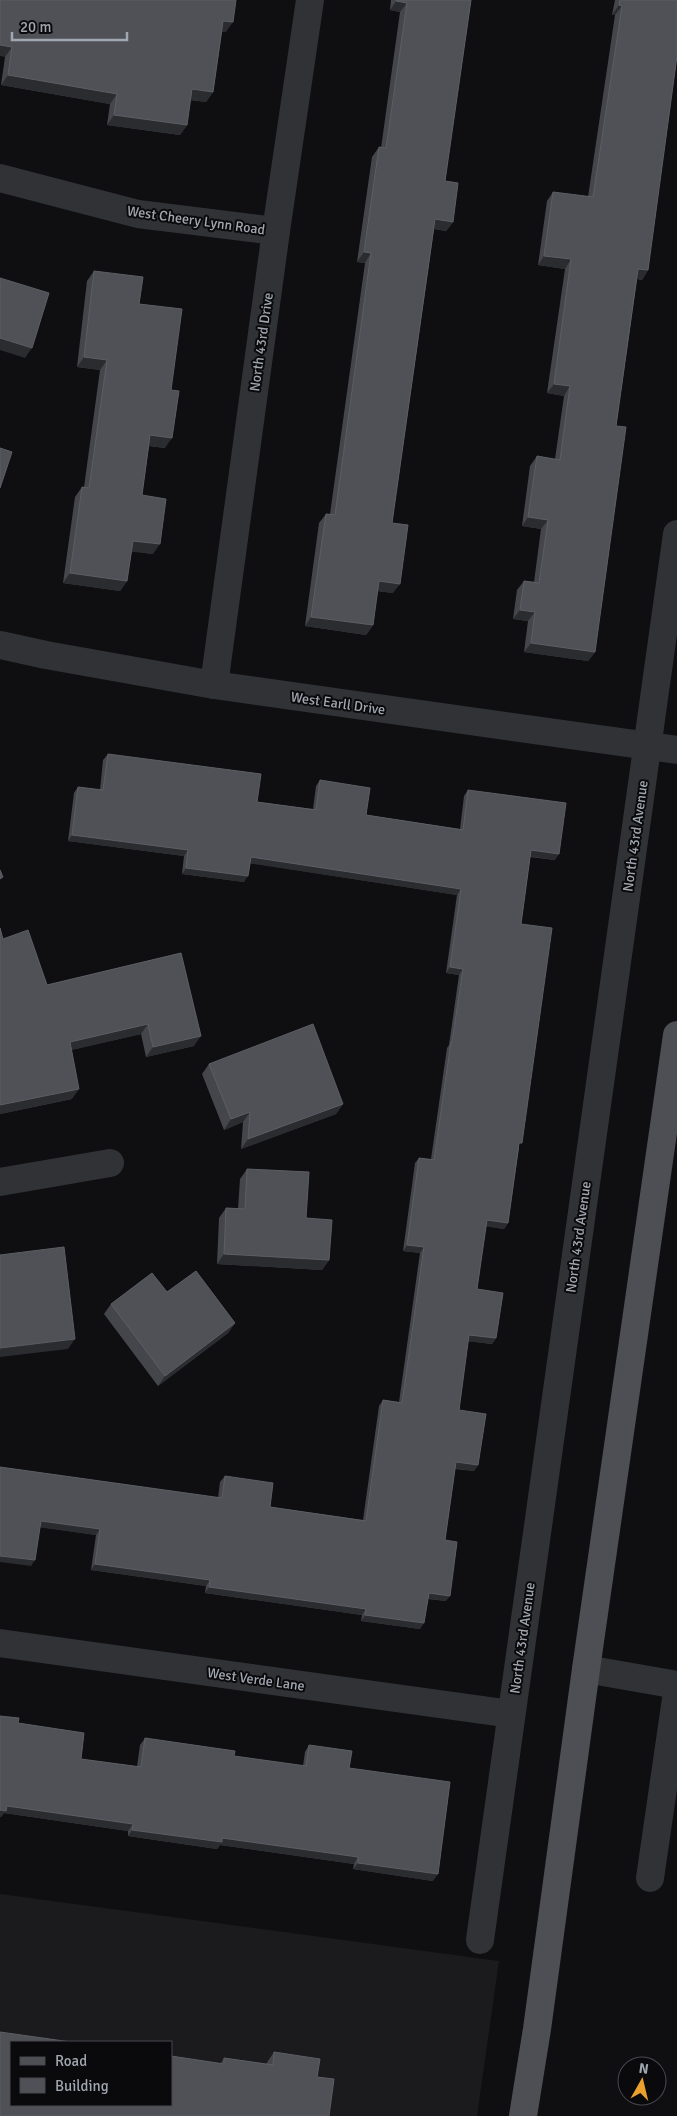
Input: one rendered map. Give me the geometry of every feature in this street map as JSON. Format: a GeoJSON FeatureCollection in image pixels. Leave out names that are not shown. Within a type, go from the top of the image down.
{"type":"FeatureCollection","features":[{"type":"Feature","properties":{"kind":"main road"},"geometry":{"type":"LineString","coordinates":[[523,2116],[554,1912],[586,1670],[677,1035]]}},
{"type":"Feature","properties":{"kind":"street","name":"North 43rd Drive"},"geometry":{"type":"LineString","coordinates":[[214,685],[310,0]]}},
{"type":"Feature","properties":{"kind":"street","name":"West Cheery Lynn Road"},"geometry":{"type":"LineString","coordinates":[[0,178],[138,214],[276,232]]}},
{"type":"Feature","properties":{"kind":"street","name":"North 43rd Avenue"},"geometry":{"type":"LineString","coordinates":[[480,1940],[677,534]]}},
{"type":"Feature","properties":{"kind":"street","name":"West Earll Drive"},"geometry":{"type":"LineString","coordinates":[[0,645],[214,685],[677,750]]}},
{"type":"Feature","properties":{"kind":"street"},"geometry":{"type":"LineString","coordinates":[[0,1182],[110,1162]]}},
{"type":"Feature","properties":{"kind":"street","name":"West Verde Lane"},"geometry":{"type":"LineString","coordinates":[[0,1643],[511,1714]]}},
{"type":"Feature","properties":{"kind":"street"},"geometry":{"type":"LineString","coordinates":[[586,1670],[677,1685]]}},
{"type":"Feature","properties":{"kind":"street"},"geometry":{"type":"LineString","coordinates":[[650,1878],[677,1692]]}},
{"type":"Feature","properties":{"kind":"shaded area"},"geometry":{"type":"Polygon","coordinates":[[[0,1894],[499,1961],[477,2116],[0,2116],[0,1894]]]}},
{"type":"Feature","properties":{"kind":"building"},"geometry":{"type":"Polygon","coordinates":[[[0,0],[236,0],[233,22],[223,21],[213,92],[192,89],[187,125],[114,115],[117,94],[8,75],[12,47],[0,45],[0,0]]]}},
{"type":"Feature","properties":{"kind":"building"},"geometry":{"type":"Polygon","coordinates":[[[396,0],[471,0],[445,181],[458,183],[453,222],[435,219],[392,523],[408,525],[400,584],[379,581],[373,625],[311,617],[326,514],[335,515],[371,253],[364,252],[379,147],[386,148],[407,3],[396,0]]]}},
{"type":"Feature","properties":{"kind":"building"},"geometry":{"type":"Polygon","coordinates":[[[620,0],[677,0],[677,56],[648,270],[638,269],[616,426],[626,427],[595,652],[531,643],[535,612],[520,610],[524,581],[539,583],[548,520],[528,517],[537,456],[560,460],[570,386],[554,384],[571,259],[544,256],[553,192],[593,197],[622,6],[619,5],[620,0]]]}},
{"type":"Feature","properties":{"kind":"building"},"geometry":{"type":"Polygon","coordinates":[[[94,271],[143,277],[139,304],[182,309],[171,390],[179,391],[172,438],[150,435],[142,495],[166,499],[160,544],[133,541],[127,581],[70,573],[82,487],[89,488],[107,360],[84,357],[94,271]]]}},
{"type":"Feature","properties":{"kind":"building"},"geometry":{"type":"Polygon","coordinates":[[[0,278],[49,293],[32,348],[0,338],[0,278]]]}},
{"type":"Feature","properties":{"kind":"building"},"geometry":{"type":"Polygon","coordinates":[[[0,448],[12,452],[0,488],[0,448]]]}},
{"type":"Feature","properties":{"kind":"building"},"geometry":{"type":"Polygon","coordinates":[[[108,754],[261,774],[257,802],[316,810],[320,780],[370,788],[366,815],[463,830],[468,790],[566,803],[559,854],[531,850],[521,924],[552,928],[522,1143],[519,1143],[508,1223],[487,1220],[477,1289],[503,1293],[496,1338],[469,1335],[459,1410],[486,1414],[478,1465],[456,1462],[445,1540],[457,1542],[450,1596],[429,1593],[424,1623],[365,1615],[366,1609],[209,1587],[210,1580],[95,1564],[100,1529],[41,1521],[35,1560],[0,1556],[0,1467],[222,1498],[225,1476],[273,1483],[270,1507],[366,1521],[383,1400],[402,1403],[424,1247],[407,1245],[419,1158],[434,1160],[463,969],[450,967],[461,889],[251,857],[248,876],[186,868],[188,850],[72,835],[78,787],[103,790],[108,754]]]}},
{"type":"Feature","properties":{"kind":"building"},"geometry":{"type":"Polygon","coordinates":[[[0,928],[3,939],[28,930],[47,985],[181,953],[201,1036],[153,1047],[148,1024],[70,1042],[79,1089],[0,1105],[0,928]]]}},
{"type":"Feature","properties":{"kind":"building"},"geometry":{"type":"Polygon","coordinates":[[[313,1024],[343,1104],[248,1139],[250,1112],[231,1119],[209,1064],[313,1024]]]}},
{"type":"Feature","properties":{"kind":"building"},"geometry":{"type":"Polygon","coordinates":[[[247,1169],[309,1172],[306,1218],[332,1220],[329,1260],[224,1254],[226,1208],[245,1209],[247,1169]]]}},
{"type":"Feature","properties":{"kind":"building"},"geometry":{"type":"Polygon","coordinates":[[[64,1247],[75,1339],[0,1348],[0,1255],[64,1247]]]}},
{"type":"Feature","properties":{"kind":"building"},"geometry":{"type":"Polygon","coordinates":[[[196,1271],[235,1323],[165,1376],[111,1304],[152,1273],[167,1292],[196,1271]]]}},
{"type":"Feature","properties":{"kind":"building"},"geometry":{"type":"Polygon","coordinates":[[[0,1716],[19,1718],[18,1723],[84,1733],[81,1759],[141,1767],[145,1738],[235,1751],[234,1756],[306,1766],[309,1745],[352,1751],[349,1768],[450,1782],[438,1874],[358,1863],[358,1857],[222,1838],[222,1842],[132,1830],[133,1824],[7,1806],[6,1811],[0,1810],[0,1716]]]}},
{"type":"Feature","properties":{"kind":"building"},"geometry":{"type":"Polygon","coordinates":[[[0,2032],[64,2041],[10,2041],[10,2106],[172,2106],[172,2056],[224,2064],[224,2058],[273,2065],[274,2052],[320,2059],[317,2077],[334,2079],[329,2116],[0,2116],[0,2032]]]}}]}
